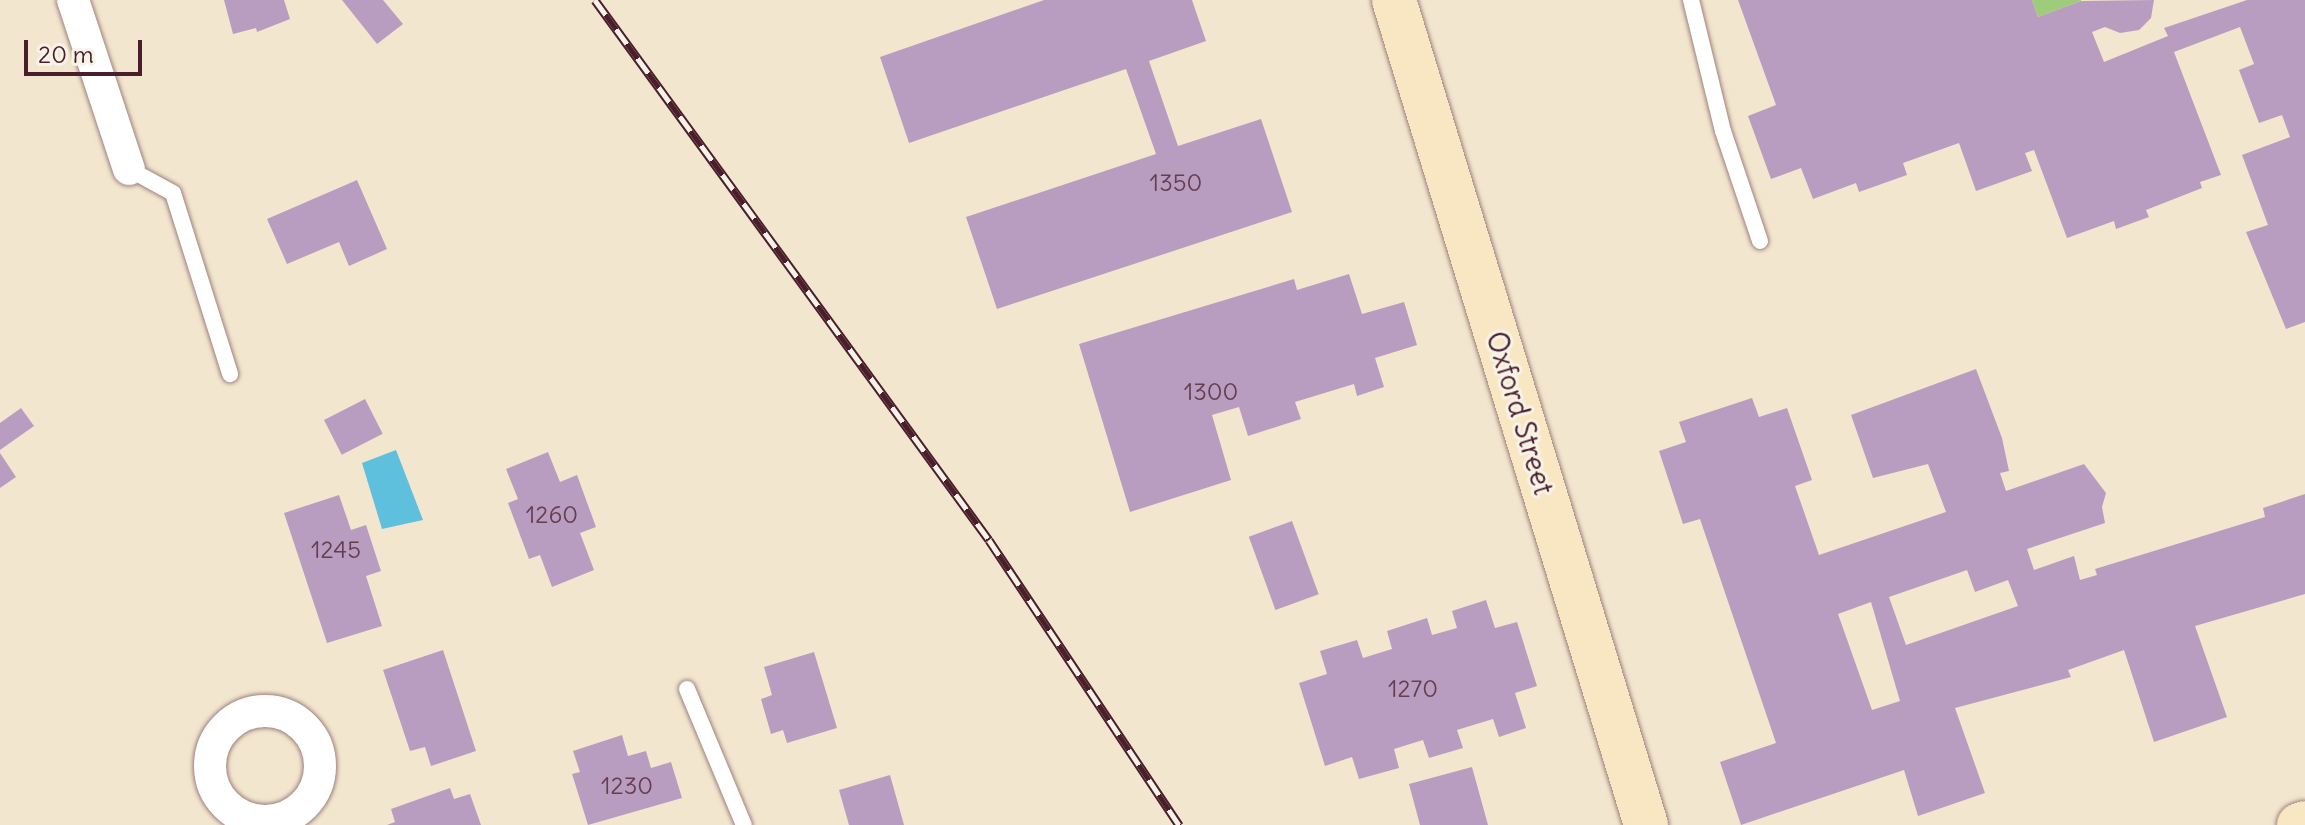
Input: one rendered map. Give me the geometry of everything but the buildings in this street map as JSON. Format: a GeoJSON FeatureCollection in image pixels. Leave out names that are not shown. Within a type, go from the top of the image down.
{"type":"FeatureCollection","features":[{"type":"Feature","properties":{"kind":"main road","name":"Oxford Street"},"geometry":{"type":"LineString","coordinates":[[1394,0],[1646,825]]}},
{"type":"Feature","properties":{"kind":"main road"},"geometry":{"type":"LineString","coordinates":[[2299,825],[2305,823]]}},
{"type":"Feature","properties":{"kind":"street"},"geometry":{"type":"LineString","coordinates":[[73,0],[129,169]]}},
{"type":"Feature","properties":{"kind":"lane"},"geometry":{"type":"LineString","coordinates":[[1691,0],[1723,131],[1760,241]]}},
{"type":"Feature","properties":{"kind":"lane"},"geometry":{"type":"LineString","coordinates":[[129,169],[173,193],[230,374]]}},
{"type":"Feature","properties":{"kind":"lane"},"geometry":{"type":"LineString","coordinates":[[687,689],[744,825]]}},
{"type":"Feature","properties":{"kind":"green space"},"geometry":{"type":"Polygon","coordinates":[[[2032,0],[2081,0],[2081,1],[2038,17],[2032,0]]]}},
{"type":"Feature","properties":{"kind":"water"},"geometry":{"type":"Polygon","coordinates":[[[396,450],[423,520],[382,529],[362,463],[396,450]]]}},
{"type":"Feature","properties":{"kind":"railway"},"geometry":{"type":"LineString","coordinates":[[595,0],[989,540],[1179,825]]}}]}
